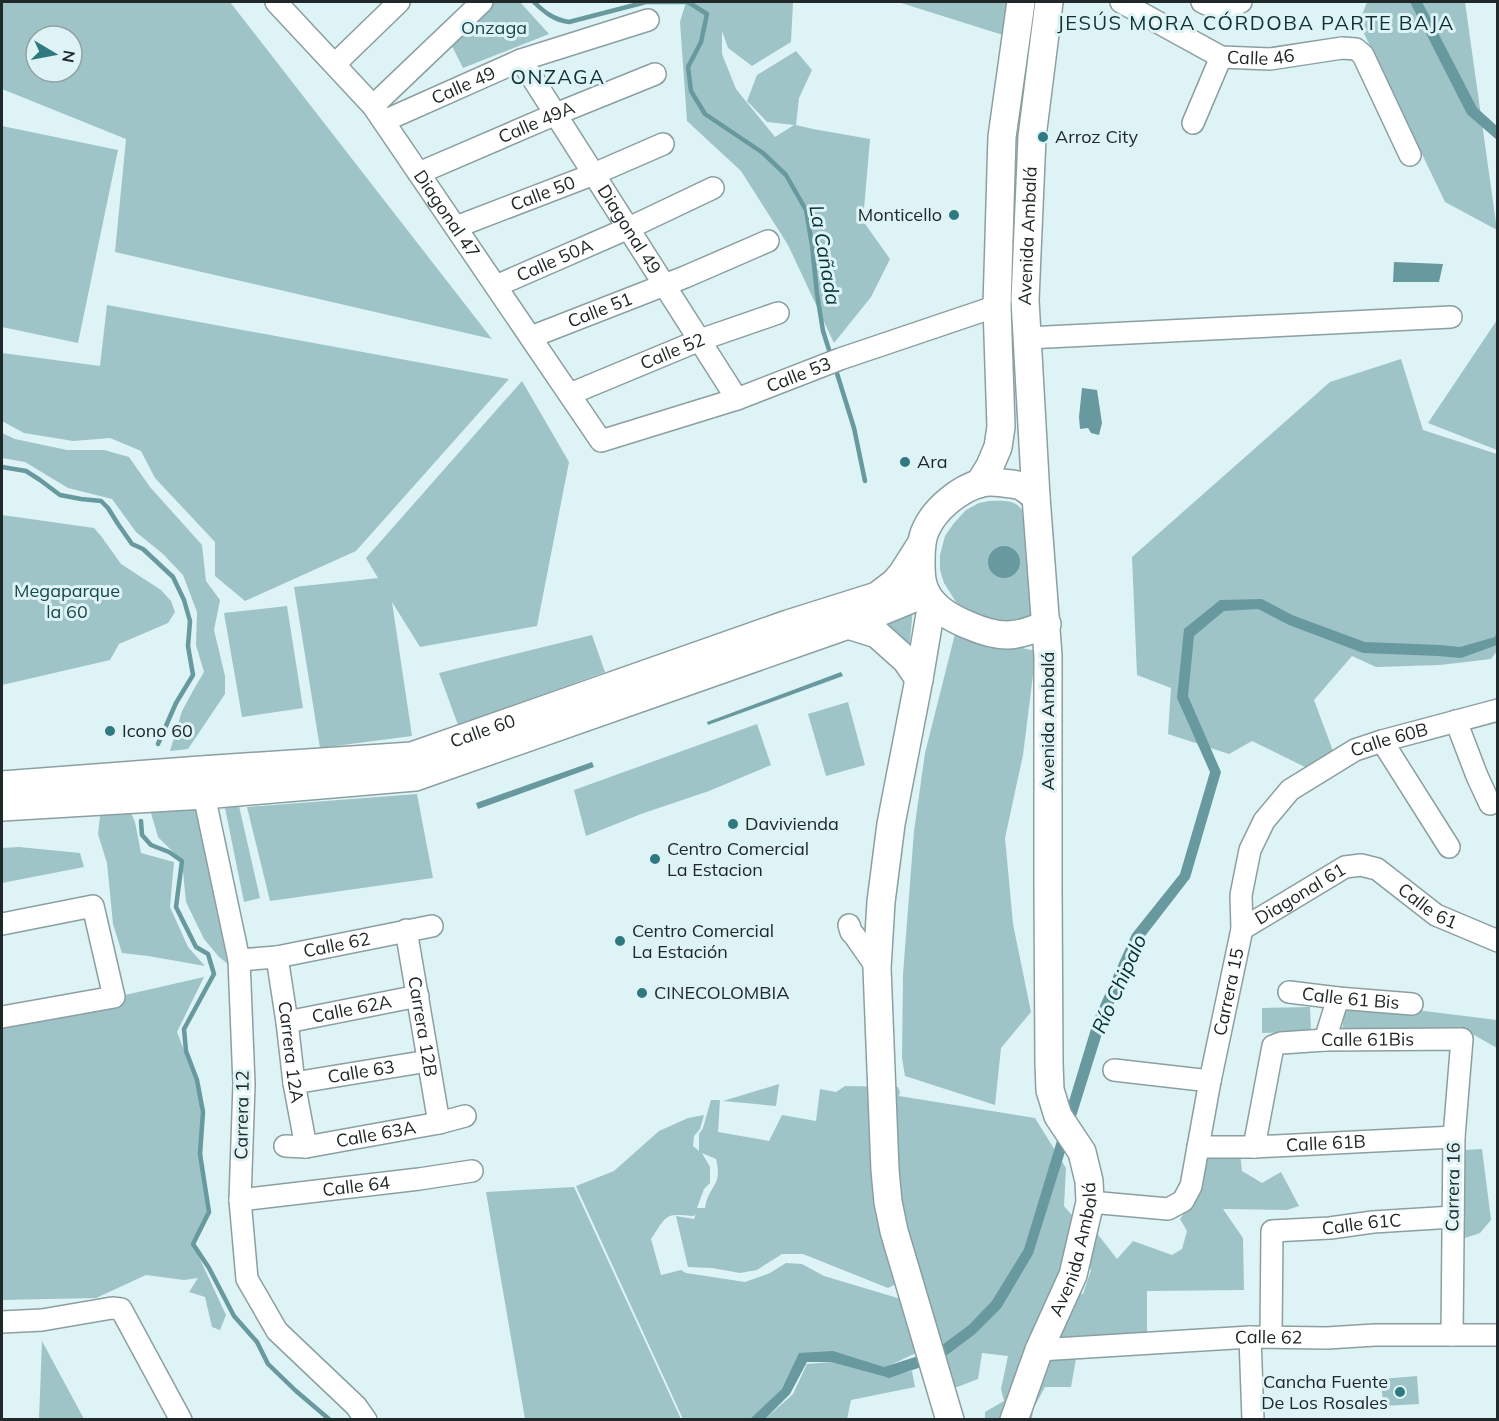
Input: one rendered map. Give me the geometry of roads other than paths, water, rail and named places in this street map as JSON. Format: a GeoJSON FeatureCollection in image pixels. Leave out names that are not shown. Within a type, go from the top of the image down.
{"type":"FeatureCollection","features":[{"type":"Feature","properties":{"kind":"main road","name":"Avenida Ambalá"},"geometry":{"type":"LineString","coordinates":[[979,484],[998,447],[1001,427],[997,306],[1002,137],[1021,2]]}},
{"type":"Feature","properties":{"kind":"main road","name":"Avenida Ambalá"},"geometry":{"type":"LineString","coordinates":[[1014,1419],[1039,1350],[1073,1275],[1090,1191],[1082,1152],[1058,1116],[1050,1090],[1049,1063],[1047,624],[1036,497],[1024,300],[1032,137],[1048,2]]}},
{"type":"Feature","properties":{"kind":"main road"},"geometry":{"type":"LineString","coordinates":[[1036,497],[1020,485],[991,482],[979,484],[955,496],[947,502],[926,529],[921,544],[921,576],[929,598],[941,611],[961,622],[991,633],[1016,635],[1047,624]]}},
{"type":"Feature","properties":{"kind":"main road","name":"Calle 60"},"geometry":{"type":"LineString","coordinates":[[2,807],[412,756],[788,624],[877,596],[902,574],[921,544]]}},
{"type":"Feature","properties":{"kind":"main road"},"geometry":{"type":"LineString","coordinates":[[929,598],[919,679],[891,824],[881,902],[877,968],[884,1159],[888,1202],[894,1231],[950,1419]]}},
{"type":"Feature","properties":{"kind":"main road","name":"Calle 60"},"geometry":{"type":"LineString","coordinates":[[2,785],[203,783],[415,777],[929,598]]}},
{"type":"Feature","properties":{"kind":"main road"},"geometry":{"type":"LineString","coordinates":[[848,625],[877,634],[906,660],[919,679]]}},
{"type":"Feature","properties":{"kind":"street"},"geometry":{"type":"LineString","coordinates":[[335,64],[399,2]]}},
{"type":"Feature","properties":{"kind":"street"},"geometry":{"type":"LineString","coordinates":[[378,113],[482,2]]}},
{"type":"Feature","properties":{"kind":"street","name":"Calle 46"},"geometry":{"type":"LineString","coordinates":[[1121,2],[1221,57],[1270,59],[1342,48],[1356,49],[1363,56],[1410,155]]}},
{"type":"Feature","properties":{"kind":"street"},"geometry":{"type":"LineString","coordinates":[[1202,2],[1224,8],[1241,2]]}},
{"type":"Feature","properties":{"kind":"street","name":"Diagonal 47"},"geometry":{"type":"LineString","coordinates":[[287,5],[378,113],[601,441]]}},
{"type":"Feature","properties":{"kind":"street","name":"Calle 49"},"geometry":{"type":"LineString","coordinates":[[378,113],[521,60],[648,20]]}},
{"type":"Feature","properties":{"kind":"street"},"geometry":{"type":"LineString","coordinates":[[1193,123],[1221,57]]}},
{"type":"Feature","properties":{"kind":"street","name":"Diagonal 49"},"geometry":{"type":"LineString","coordinates":[[521,60],[737,399]]}},
{"type":"Feature","properties":{"kind":"street","name":"Calle 49A"},"geometry":{"type":"LineString","coordinates":[[419,173],[655,74]]}},
{"type":"Feature","properties":{"kind":"street","name":"Calle 50"},"geometry":{"type":"LineString","coordinates":[[456,227],[594,174],[663,144]]}},
{"type":"Feature","properties":{"kind":"street","name":"Calle 50A"},"geometry":{"type":"LineString","coordinates":[[496,286],[713,188]]}},
{"type":"Feature","properties":{"kind":"street","name":"Calle 51"},"geometry":{"type":"LineString","coordinates":[[531,337],[665,285],[768,241]]}},
{"type":"Feature","properties":{"kind":"street","name":"Calle 53"},"geometry":{"type":"LineString","coordinates":[[601,441],[737,399],[834,361],[997,306]]}},
{"type":"Feature","properties":{"kind":"street","name":"Calle 52"},"geometry":{"type":"LineString","coordinates":[[570,394],[700,340],[778,314]]}},
{"type":"Feature","properties":{"kind":"street"},"geometry":{"type":"LineString","coordinates":[[1027,338],[1450,317]]}},
{"type":"Feature","properties":{"kind":"street","name":"Calle 60B"},"geometry":{"type":"LineString","coordinates":[[1290,790],[1355,750],[1497,710]]}},
{"type":"Feature","properties":{"kind":"street"},"geometry":{"type":"LineString","coordinates":[[1456,721],[1490,804]]}},
{"type":"Feature","properties":{"kind":"street"},"geometry":{"type":"LineString","coordinates":[[1382,741],[1449,847]]}},
{"type":"Feature","properties":{"kind":"street","name":"Carrera 12"},"geometry":{"type":"LineString","coordinates":[[203,783],[239,960],[244,1084],[240,1200],[247,1279],[277,1331],[356,1406],[366,1419]]}},
{"type":"Feature","properties":{"kind":"street","name":"Carrera 15"},"geometry":{"type":"LineString","coordinates":[[1090,1191],[1168,1209],[1183,1201],[1191,1186],[1210,1081],[1242,929],[1240,895],[1250,850],[1264,821],[1290,790]]}},
{"type":"Feature","properties":{"kind":"street","name":"Diagonal 61"},"geometry":{"type":"LineString","coordinates":[[1242,929],[1345,867],[1361,865]]}},
{"type":"Feature","properties":{"kind":"street","name":"Calle 61"},"geometry":{"type":"LineString","coordinates":[[1361,865],[1377,869],[1441,918],[1497,941]]}},
{"type":"Feature","properties":{"kind":"street"},"geometry":{"type":"LineString","coordinates":[[2,924],[93,906],[114,997],[2,1017]]}},
{"type":"Feature","properties":{"kind":"street"},"geometry":{"type":"LineString","coordinates":[[849,925],[851,932],[877,968]]}},
{"type":"Feature","properties":{"kind":"street","name":"Calle 62"},"geometry":{"type":"LineString","coordinates":[[239,960],[277,957],[432,926]]}},
{"type":"Feature","properties":{"kind":"street","name":"Carrera 12B"},"geometry":{"type":"LineString","coordinates":[[406,930],[439,1123]]}},
{"type":"Feature","properties":{"kind":"street","name":"Carrera 12A"},"geometry":{"type":"LineString","coordinates":[[277,957],[294,1083],[296,1147]]}},
{"type":"Feature","properties":{"kind":"street","name":"Calle 61 Bis"},"geometry":{"type":"LineString","coordinates":[[1289,992],[1412,1004]]}},
{"type":"Feature","properties":{"kind":"street","name":"Calle 62A"},"geometry":{"type":"LineString","coordinates":[[287,1022],[418,996]]}},
{"type":"Feature","properties":{"kind":"street"},"geometry":{"type":"LineString","coordinates":[[1325,1040],[1338,998]]}},
{"type":"Feature","properties":{"kind":"street","name":"Calle 61Bis"},"geometry":{"type":"LineString","coordinates":[[1254,1147],[1273,1046],[1281,1043],[1325,1040],[1462,1039]]}},
{"type":"Feature","properties":{"kind":"street","name":"Carrera 16"},"geometry":{"type":"LineString","coordinates":[[1452,1335],[1454,1137],[1462,1039]]}},
{"type":"Feature","properties":{"kind":"street","name":"Calle 63"},"geometry":{"type":"LineString","coordinates":[[294,1083],[428,1061]]}},
{"type":"Feature","properties":{"kind":"street"},"geometry":{"type":"LineString","coordinates":[[1114,1070],[1210,1081]]}},
{"type":"Feature","properties":{"kind":"street","name":"Calle 63A"},"geometry":{"type":"LineString","coordinates":[[296,1147],[439,1123],[465,1116]]}},
{"type":"Feature","properties":{"kind":"street","name":"Calle 61B"},"geometry":{"type":"LineString","coordinates":[[1198,1147],[1254,1147],[1454,1137]]}},
{"type":"Feature","properties":{"kind":"street","name":"Calle 64"},"geometry":{"type":"LineString","coordinates":[[240,1200],[472,1171]]}},
{"type":"Feature","properties":{"kind":"street","name":"Calle 61C"},"geometry":{"type":"LineString","coordinates":[[1271,1336],[1272,1232],[1453,1217]]}},
{"type":"Feature","properties":{"kind":"street"},"geometry":{"type":"LineString","coordinates":[[2,1322],[42,1320],[112,1308],[121,1309],[181,1419]]}},
{"type":"Feature","properties":{"kind":"street","name":"Calle 62"},"geometry":{"type":"LineString","coordinates":[[1039,1350],[1271,1336],[1327,1338],[1375,1335],[1497,1335]]}},
{"type":"Feature","properties":{"kind":"street"},"geometry":{"type":"LineString","coordinates":[[1250,1337],[1253,1419]]}},
{"type":"Feature","properties":{"kind":"water"},"geometry":{"type":"Polygon","coordinates":[[[1410,2],[1422,2],[1477,108],[1497,126],[1497,140],[1467,114],[1410,2]]]}},
{"type":"Feature","properties":{"kind":"water"},"geometry":{"type":"Polygon","coordinates":[[[1394,262],[1443,264],[1439,282],[1393,282],[1394,262]]]}},
{"type":"Feature","properties":{"kind":"water"},"geometry":{"type":"Polygon","coordinates":[[[1082,388],[1097,390],[1102,423],[1099,435],[1091,433],[1088,428],[1080,429],[1082,388]]]}},
{"type":"Feature","properties":{"kind":"water"},"geometry":{"type":"Polygon","coordinates":[[[1004,546],[1016,550],[1020,562],[1016,574],[1004,578],[992,574],[988,562],[992,550],[1004,546]]]}},
{"type":"Feature","properties":{"kind":"water","name":"Río Chipalo"},"geometry":{"type":"Polygon","coordinates":[[[1262,599],[1292,615],[1365,642],[1460,647],[1495,637],[1497,631],[1497,645],[1461,658],[1363,653],[1289,625],[1258,609],[1224,611],[1194,636],[1188,696],[1221,772],[1190,878],[1142,940],[1105,1024],[1033,1254],[1001,1308],[975,1334],[939,1361],[889,1378],[831,1362],[807,1362],[790,1394],[765,1419],[749,1420],[782,1389],[799,1353],[833,1351],[884,1367],[934,1351],[969,1325],[992,1301],[1024,1249],[1094,1019],[1132,934],[1180,874],[1210,772],[1177,698],[1184,629],[1220,600],[1262,599]]]}},
{"type":"Feature","properties":{"kind":"water"},"geometry":{"type":"Polygon","coordinates":[[[841,672],[843,676],[708,725],[707,722],[841,672]]]}},
{"type":"Feature","properties":{"kind":"water"},"geometry":{"type":"Polygon","coordinates":[[[592,762],[594,767],[478,809],[476,803],[592,762]]]}},
{"type":"Feature","properties":{"kind":"waterway","name":"La Cañada"},"geometry":{"type":"LineString","coordinates":[[534,2],[550,15],[569,22],[646,2],[688,2],[707,14],[701,42],[688,67],[691,91],[705,114],[763,153],[786,175],[806,210],[823,331],[831,356]]}},
{"type":"Feature","properties":{"kind":"waterway","name":"La Cañada"},"geometry":{"type":"LineString","coordinates":[[835,367],[854,428],[865,481]]}},
{"type":"Feature","properties":{"kind":"waterway"},"geometry":{"type":"LineString","coordinates":[[2,467],[26,471],[60,495],[101,501],[132,544],[143,549],[173,577],[184,600],[190,621],[188,646],[193,675],[176,703],[158,744]]}},
{"type":"Feature","properties":{"kind":"waterway"},"geometry":{"type":"LineString","coordinates":[[141,821],[142,835],[151,845],[169,852],[182,861],[176,907],[196,947],[208,954],[214,974],[184,1029],[186,1051],[197,1080],[203,1112],[200,1154],[209,1212],[193,1244],[209,1268],[234,1316],[257,1342],[268,1364],[330,1420]]}},
{"type":"Feature","properties":{"kind":"place","name":"Arroz City"},"geometry":{"type":"Point","coordinates":[1043,137]}},
{"type":"Feature","properties":{"kind":"place","name":"Monticello"},"geometry":{"type":"Point","coordinates":[954,215]}},
{"type":"Feature","properties":{"kind":"place","name":"Ara"},"geometry":{"type":"Point","coordinates":[905,462]}},
{"type":"Feature","properties":{"kind":"place","name":"Icono 60"},"geometry":{"type":"Point","coordinates":[110,731]}},
{"type":"Feature","properties":{"kind":"place","name":"Davivienda"},"geometry":{"type":"Point","coordinates":[733,824]}},
{"type":"Feature","properties":{"kind":"place","name":"Centro Comercial La Estacion"},"geometry":{"type":"Point","coordinates":[655,859]}},
{"type":"Feature","properties":{"kind":"place","name":"Centro Comercial La Estación"},"geometry":{"type":"Point","coordinates":[620,941]}},
{"type":"Feature","properties":{"kind":"place","name":"CINECOLOMBIA"},"geometry":{"type":"Point","coordinates":[642,993]}},
{"type":"Feature","properties":{"kind":"place","name":"Cancha Fuente De Los Rosales"},"geometry":{"type":"Point","coordinates":[1400,1392]}},
{"type":"Feature","properties":{"kind":"district","name":"JESÚS MORA CÓRDOBA PARTE BAJA"},"geometry":{"type":"Point","coordinates":[1256,23]}},
{"type":"Feature","properties":{"kind":"district","name":"ONZAGA"},"geometry":{"type":"Point","coordinates":[558,77]}},
{"type":"Feature","properties":{"kind":"park label","name":"Onzaga"},"geometry":{"type":"Point","coordinates":[494,28]}},
{"type":"Feature","properties":{"kind":"park label","name":"Megaparque la 60"},"geometry":{"type":"Point","coordinates":[67,601]}}]}
